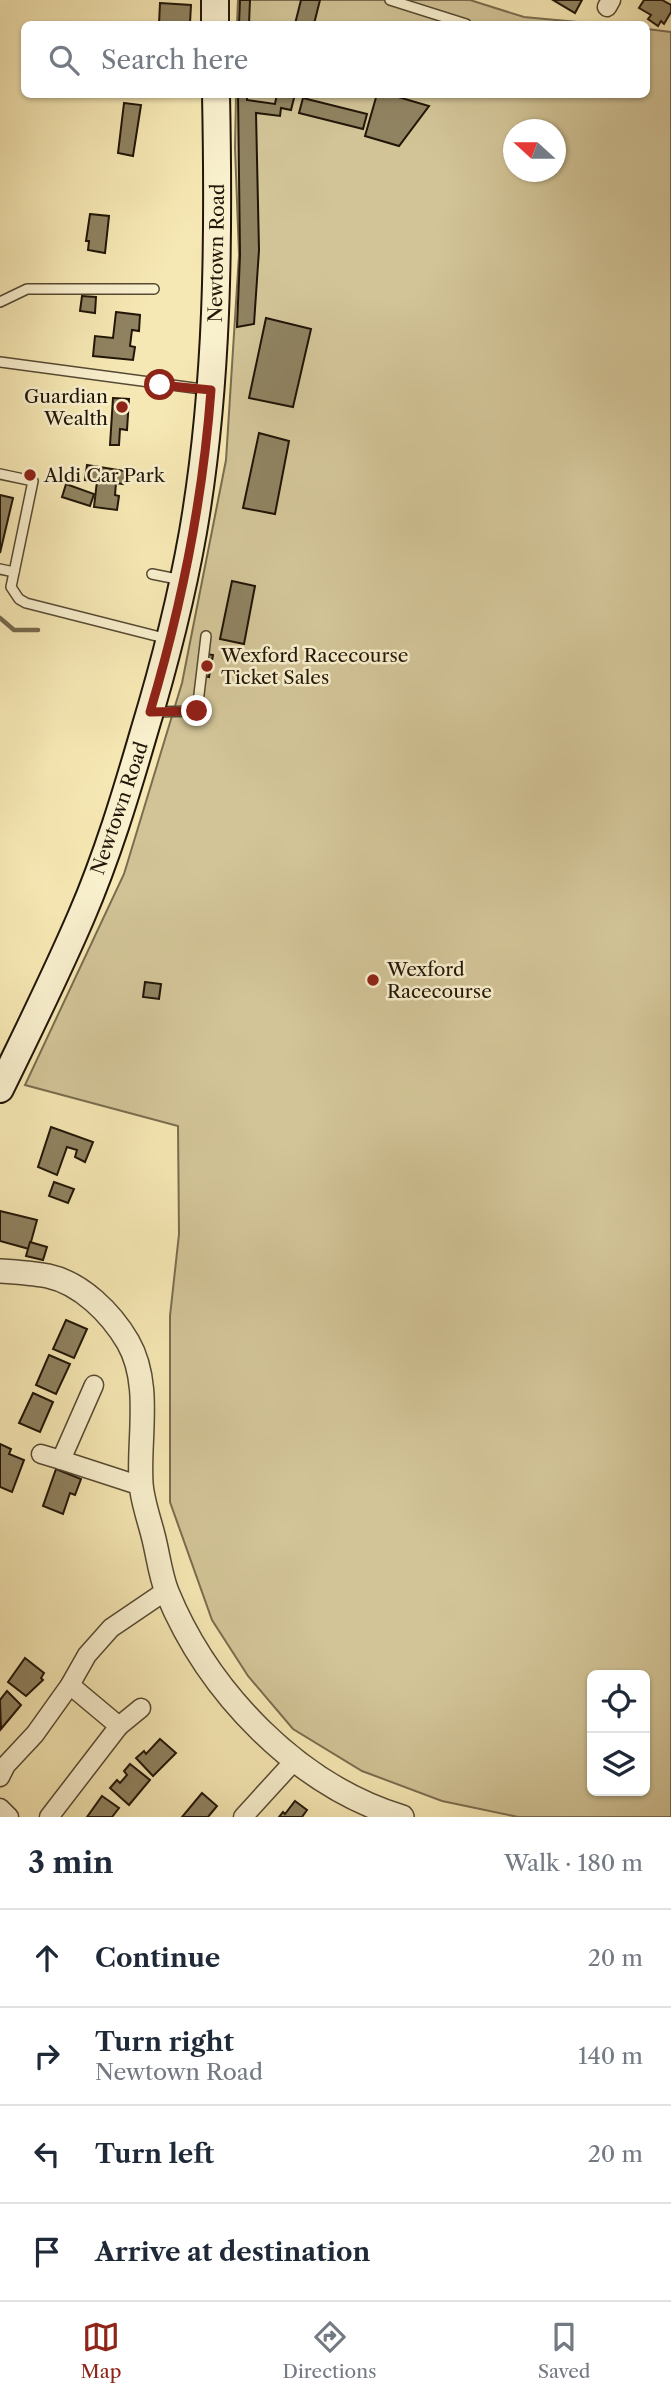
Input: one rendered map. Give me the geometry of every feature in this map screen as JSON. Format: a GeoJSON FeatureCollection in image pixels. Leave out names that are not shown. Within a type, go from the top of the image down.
{"type":"FeatureCollection","features":[{"type":"Feature","properties":{"kind":"main road"},"geometry":{"type":"LineString","coordinates":[[215,0],[215,21]]}},
{"type":"Feature","properties":{"kind":"main road","name":"Newtown Road"},"geometry":{"type":"LineString","coordinates":[[0,1089],[82,915],[127,793],[184,580],[194,529],[211,390],[218,253],[216,98]]}},
{"type":"Feature","properties":{"kind":"street"},"geometry":{"type":"LineString","coordinates":[[0,1270],[50,1276],[83,1292],[108,1314],[129,1344],[141,1381],[141,1486],[167,1590],[191,1639],[221,1688],[255,1725],[295,1760],[344,1791],[402,1817]]}},
{"type":"Feature","properties":{"kind":"street"},"geometry":{"type":"LineString","coordinates":[[61,1460],[94,1385]]}},
{"type":"Feature","properties":{"kind":"street"},"geometry":{"type":"LineString","coordinates":[[41,1454],[141,1486]]}},
{"type":"Feature","properties":{"kind":"street"},"geometry":{"type":"LineString","coordinates":[[0,1777],[6,1765],[35,1734],[70,1685],[87,1655],[111,1628],[167,1590]]}},
{"type":"Feature","properties":{"kind":"street"},"geometry":{"type":"LineString","coordinates":[[70,1685],[119,1726]]}},
{"type":"Feature","properties":{"kind":"street"},"geometry":{"type":"LineString","coordinates":[[49,1817],[119,1726],[141,1708]]}},
{"type":"Feature","properties":{"kind":"street"},"geometry":{"type":"LineString","coordinates":[[243,1817],[295,1760]]}},
{"type":"Feature","properties":{"kind":"street"},"geometry":{"type":"LineString","coordinates":[[0,1808],[9,1817]]}},
{"type":"Feature","properties":{"kind":"lane"},"geometry":{"type":"LineString","coordinates":[[390,0],[456,21]]}},
{"type":"Feature","properties":{"kind":"lane"},"geometry":{"type":"LineString","coordinates":[[0,302],[27,289],[154,289]]}},
{"type":"Feature","properties":{"kind":"lane"},"geometry":{"type":"LineString","coordinates":[[0,362],[211,390]]}},
{"type":"Feature","properties":{"kind":"lane"},"geometry":{"type":"LineString","coordinates":[[0,474],[33,481],[11,587],[19,599],[170,639]]}},
{"type":"Feature","properties":{"kind":"lane"},"geometry":{"type":"LineString","coordinates":[[0,569],[14,572]]}},
{"type":"Feature","properties":{"kind":"lane"},"geometry":{"type":"LineString","coordinates":[[152,574],[184,580]]}},
{"type":"Feature","properties":{"kind":"lane"},"geometry":{"type":"LineString","coordinates":[[150,712],[197,711],[206,636]]}},
{"type":"Feature","properties":{"kind":"shaded area"},"geometry":{"type":"Polygon","coordinates":[[[238,0],[470,0],[524,17],[567,21],[237,21],[238,0]]]}},
{"type":"Feature","properties":{"kind":"shaded area","name":"Wexford Racecourse"},"geometry":{"type":"Polygon","coordinates":[[[650,29],[671,32],[671,1817],[518,1817],[442,1801],[362,1771],[293,1729],[248,1676],[212,1620],[170,1502],[170,1316],[179,1234],[178,1126],[25,1085],[124,874],[182,683],[226,460],[239,255],[236,98],[650,98],[650,29]]]}},
{"type":"Feature","properties":{"kind":"building"},"geometry":{"type":"Polygon","coordinates":[[[240,0],[250,0],[249,21],[239,21],[240,0]]]}},
{"type":"Feature","properties":{"kind":"building"},"geometry":{"type":"Polygon","coordinates":[[[301,0],[320,0],[315,21],[296,21],[301,0]]]}},
{"type":"Feature","properties":{"kind":"building"},"geometry":{"type":"Polygon","coordinates":[[[553,0],[582,0],[575,13],[553,0]]]}},
{"type":"Feature","properties":{"kind":"building"},"geometry":{"type":"Polygon","coordinates":[[[644,0],[662,0],[671,5],[671,12],[664,24],[661,21],[658,26],[648,19],[651,15],[639,8],[644,0]]]}},
{"type":"Feature","properties":{"kind":"building"},"geometry":{"type":"Polygon","coordinates":[[[160,3],[191,5],[190,21],[159,21],[160,3]]]}},
{"type":"Feature","properties":{"kind":"building"},"geometry":{"type":"Polygon","coordinates":[[[238,98],[275,104],[276,98],[294,98],[291,110],[281,108],[280,116],[256,113],[259,250],[254,324],[237,327],[240,255],[238,98]]]}},
{"type":"Feature","properties":{"kind":"building"},"geometry":{"type":"Polygon","coordinates":[[[303,98],[367,114],[363,129],[299,113],[303,98]]]}},
{"type":"Feature","properties":{"kind":"building"},"geometry":{"type":"Polygon","coordinates":[[[376,98],[402,98],[429,106],[399,146],[365,136],[376,98]]]}},
{"type":"Feature","properties":{"kind":"building"},"geometry":{"type":"Polygon","coordinates":[[[124,103],[141,105],[133,156],[118,153],[124,103]]]}},
{"type":"Feature","properties":{"kind":"building"},"geometry":{"type":"Polygon","coordinates":[[[90,214],[109,216],[105,253],[88,250],[89,241],[86,241],[90,214]]]}},
{"type":"Feature","properties":{"kind":"building"},"geometry":{"type":"Polygon","coordinates":[[[82,296],[96,297],[95,313],[80,311],[82,296]]]}},
{"type":"Feature","properties":{"kind":"building"},"geometry":{"type":"Polygon","coordinates":[[[116,312],[140,315],[139,331],[132,330],[130,346],[135,347],[133,360],[93,356],[95,336],[113,338],[116,312]]]}},
{"type":"Feature","properties":{"kind":"building"},"geometry":{"type":"Polygon","coordinates":[[[266,318],[311,329],[293,407],[249,398],[266,318]]]}},
{"type":"Feature","properties":{"kind":"building"},"geometry":{"type":"Polygon","coordinates":[[[113,398],[129,399],[127,430],[120,429],[119,445],[110,445],[113,398]]]}},
{"type":"Feature","properties":{"kind":"building"},"geometry":{"type":"Polygon","coordinates":[[[259,433],[289,441],[275,514],[243,508],[259,433]]]}},
{"type":"Feature","properties":{"kind":"building"},"geometry":{"type":"Polygon","coordinates":[[[87,465],[125,471],[123,484],[116,483],[115,495],[119,496],[117,510],[94,507],[97,481],[85,480],[87,465]]]}},
{"type":"Feature","properties":{"kind":"building"},"geometry":{"type":"Polygon","coordinates":[[[66,484],[94,494],[90,506],[62,497],[66,484]]]}},
{"type":"Feature","properties":{"kind":"building"},"geometry":{"type":"Polygon","coordinates":[[[0,495],[13,498],[0,553],[0,495]]]}},
{"type":"Feature","properties":{"kind":"building"},"geometry":{"type":"Polygon","coordinates":[[[232,581],[255,586],[244,644],[220,639],[232,581]]]}},
{"type":"Feature","properties":{"kind":"building"},"geometry":{"type":"Polygon","coordinates":[[[207,654],[213,655],[209,677],[203,676],[207,654]]]}},
{"type":"Feature","properties":{"kind":"building"},"geometry":{"type":"Polygon","coordinates":[[[145,982],[161,984],[159,999],[143,997],[145,982]]]}},
{"type":"Feature","properties":{"kind":"building"},"geometry":{"type":"Polygon","coordinates":[[[51,1127],[93,1142],[85,1162],[75,1157],[77,1150],[67,1147],[57,1175],[38,1167],[51,1127]]]}},
{"type":"Feature","properties":{"kind":"building"},"geometry":{"type":"Polygon","coordinates":[[[54,1182],[74,1189],[68,1203],[49,1196],[54,1182]]]}},
{"type":"Feature","properties":{"kind":"building"},"geometry":{"type":"Polygon","coordinates":[[[0,1211],[37,1220],[29,1249],[0,1241],[0,1211]]]}},
{"type":"Feature","properties":{"kind":"building"},"geometry":{"type":"Polygon","coordinates":[[[30,1242],[47,1247],[43,1260],[26,1256],[30,1242]]]}},
{"type":"Feature","properties":{"kind":"building"},"geometry":{"type":"Polygon","coordinates":[[[66,1320],[87,1329],[74,1358],[53,1349],[66,1320]]]}},
{"type":"Feature","properties":{"kind":"building"},"geometry":{"type":"Polygon","coordinates":[[[49,1355],[70,1364],[56,1394],[36,1385],[49,1355]]]}},
{"type":"Feature","properties":{"kind":"building"},"geometry":{"type":"Polygon","coordinates":[[[33,1393],[53,1402],[40,1432],[19,1423],[33,1393]]]}},
{"type":"Feature","properties":{"kind":"building"},"geometry":{"type":"Polygon","coordinates":[[[0,1444],[11,1449],[9,1454],[24,1460],[12,1492],[0,1487],[0,1444]]]}},
{"type":"Feature","properties":{"kind":"building"},"geometry":{"type":"Polygon","coordinates":[[[56,1469],[81,1479],[75,1495],[70,1493],[63,1514],[43,1506],[56,1469]]]}},
{"type":"Feature","properties":{"kind":"building"},"geometry":{"type":"Polygon","coordinates":[[[25,1658],[44,1673],[41,1678],[43,1680],[26,1696],[8,1682],[25,1658]]]}},
{"type":"Feature","properties":{"kind":"building"},"geometry":{"type":"Polygon","coordinates":[[[7,1691],[21,1705],[1,1729],[0,1700],[7,1691]]]}},
{"type":"Feature","properties":{"kind":"building"},"geometry":{"type":"Polygon","coordinates":[[[160,1739],[176,1753],[153,1776],[136,1758],[144,1751],[146,1754],[160,1739]]]}},
{"type":"Feature","properties":{"kind":"building"},"geometry":{"type":"Polygon","coordinates":[[[130,1764],[150,1780],[129,1805],[110,1788],[117,1780],[120,1783],[127,1775],[124,1771],[130,1764]]]}},
{"type":"Feature","properties":{"kind":"building"},"geometry":{"type":"Polygon","coordinates":[[[202,1793],[217,1806],[208,1817],[182,1817],[202,1793]]]}},
{"type":"Feature","properties":{"kind":"building"},"geometry":{"type":"Polygon","coordinates":[[[102,1796],[119,1808],[112,1817],[87,1817],[102,1796]]]}},
{"type":"Feature","properties":{"kind":"building"},"geometry":{"type":"Polygon","coordinates":[[[295,1801],[307,1810],[302,1817],[279,1817],[283,1812],[285,1814],[295,1801]]]}},
{"type":"Feature","properties":{"kind":"waterway"},"geometry":{"type":"LineString","coordinates":[[0,618],[14,630],[38,630]]}},
{"type":"Feature","properties":{"kind":"place","name":"Guardian Wealth"},"geometry":{"type":"Point","coordinates":[122,407]}},
{"type":"Feature","properties":{"kind":"place","name":"Aldi Car Park"},"geometry":{"type":"Point","coordinates":[30,475]}},
{"type":"Feature","properties":{"kind":"place","name":"Wexford Racecourse Ticket Sales"},"geometry":{"type":"Point","coordinates":[207,666]}},
{"type":"Feature","properties":{"kind":"place","name":"Wexford Racecourse"},"geometry":{"type":"Point","coordinates":[373,980]}},
{"type":"Feature","properties":{"kind":"route"},"geometry":{"type":"LineString","coordinates":[[160,385],[211,390],[194,529],[178,609],[150,712],[197,711]]}}]}
